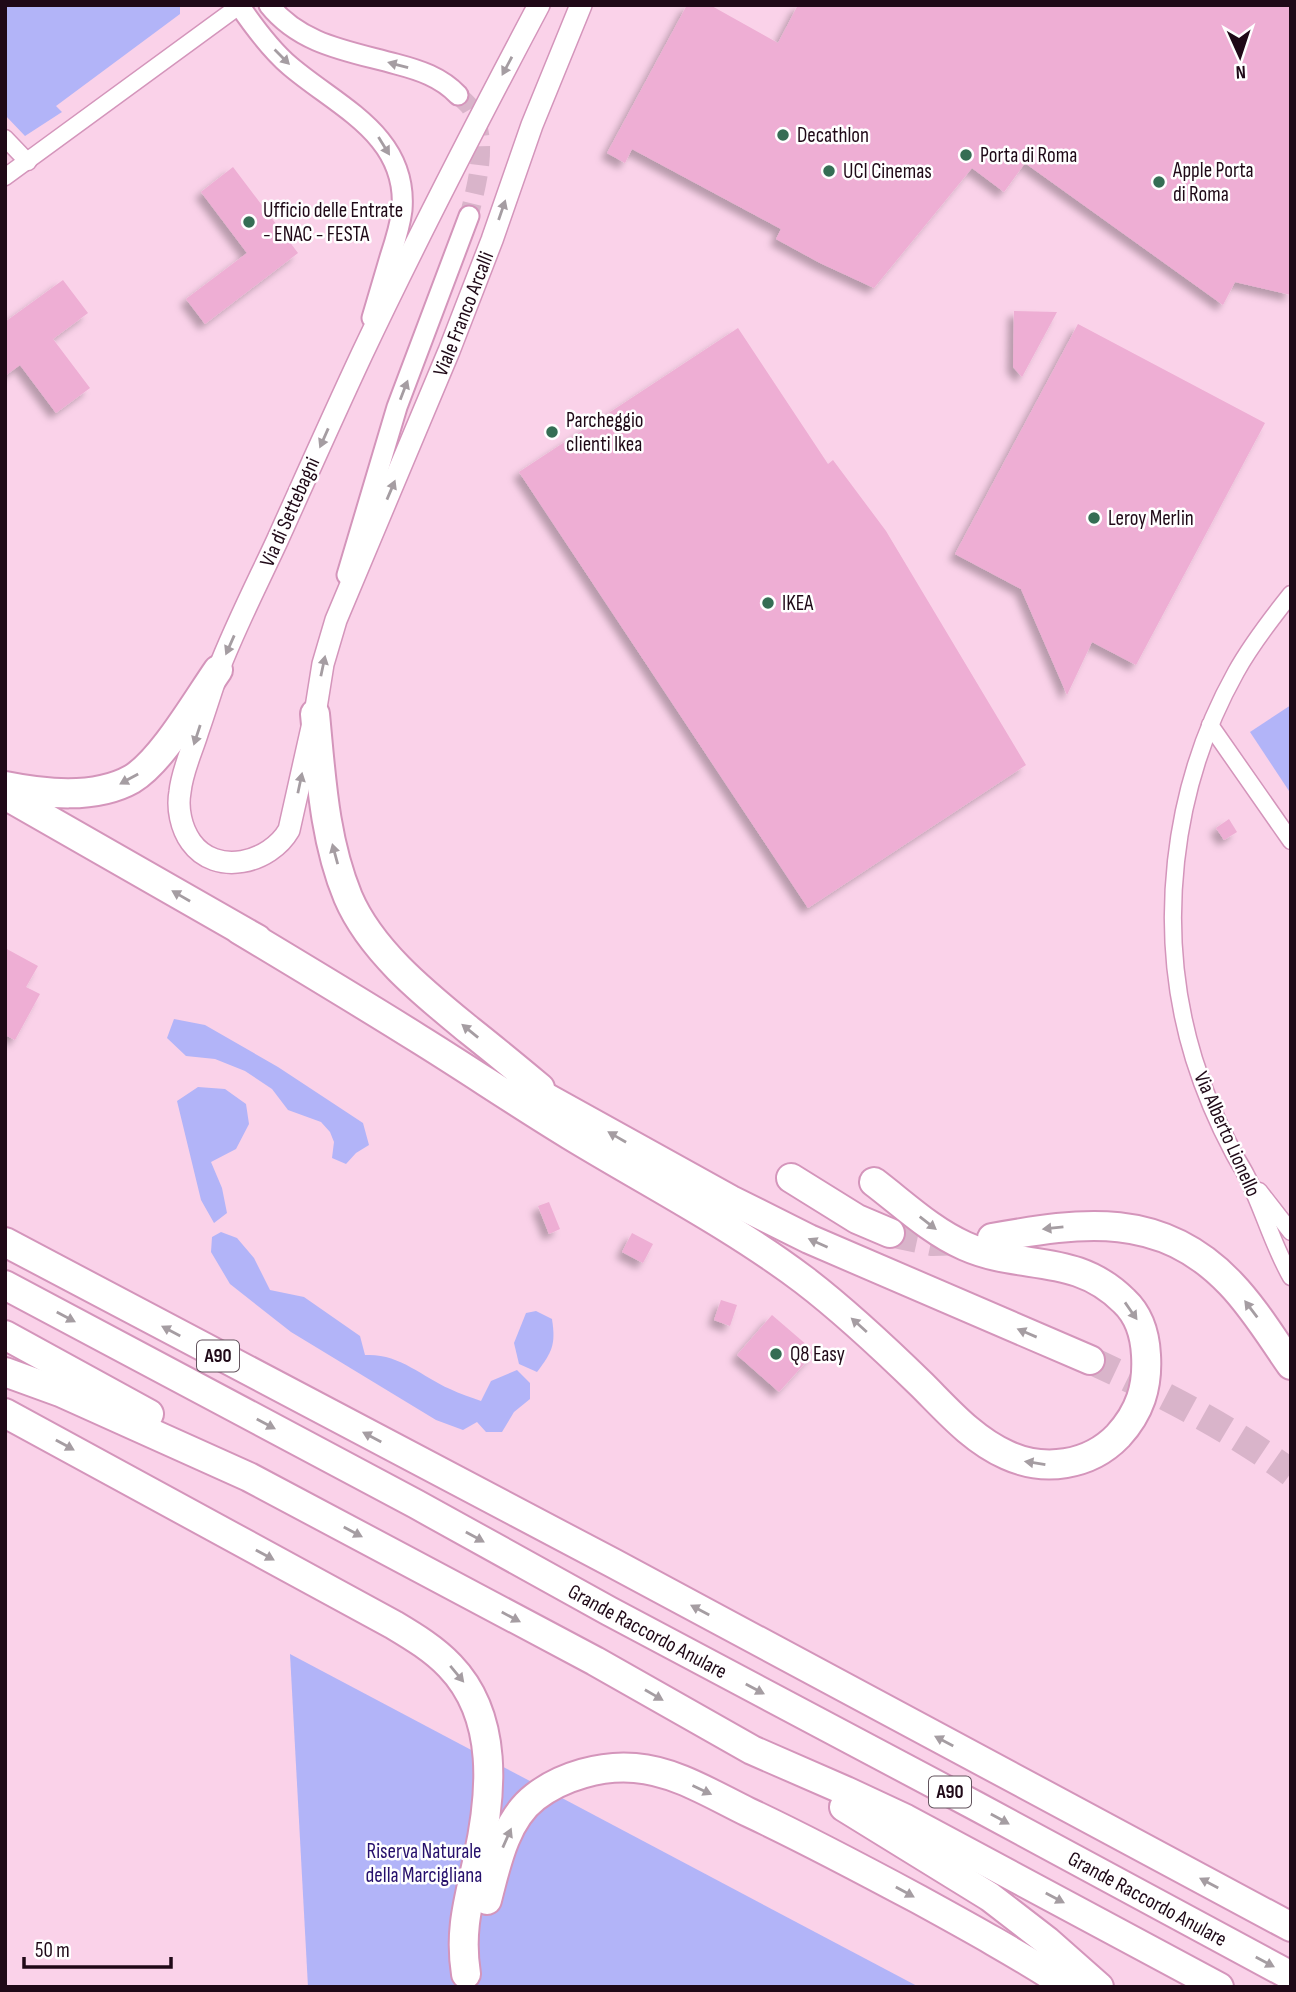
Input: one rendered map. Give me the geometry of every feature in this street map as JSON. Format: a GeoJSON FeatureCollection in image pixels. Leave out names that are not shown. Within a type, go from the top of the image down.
{"type":"FeatureCollection","features":[{"type":"Feature","properties":{"kind":"highway"},"geometry":{"type":"LineString","coordinates":[[5,786],[48,792],[84,792],[132,779],[161,751],[218,670]]}},
{"type":"Feature","properties":{"kind":"highway"},"geometry":{"type":"LineString","coordinates":[[316,714],[326,818],[336,860],[349,899],[371,935],[420,990],[561,1105]]}},
{"type":"Feature","properties":{"kind":"highway"},"geometry":{"type":"LineString","coordinates":[[5,795],[240,930],[731,1200],[799,1234],[1090,1360]]}},
{"type":"Feature","properties":{"kind":"highway"},"geometry":{"type":"LineString","coordinates":[[240,930],[724,1226],[804,1280],[855,1322],[962,1424],[988,1445],[1021,1461],[1051,1465],[1083,1459],[1112,1442],[1132,1420],[1146,1382],[1147,1360],[1142,1328],[1130,1307],[1109,1288],[1074,1270],[993,1255],[965,1246],[941,1233],[874,1182]]}},
{"type":"Feature","properties":{"kind":"highway"},"geometry":{"type":"LineString","coordinates":[[791,1178],[857,1219],[890,1233]]}},
{"type":"Feature","properties":{"kind":"highway"},"geometry":{"type":"LineString","coordinates":[[992,1238],[1047,1228],[1100,1226],[1136,1229],[1175,1242],[1207,1263],[1230,1283],[1249,1305],[1291,1365]]}},
{"type":"Feature","properties":{"kind":"highway","name":"Grande Raccordo Anulare"},"geometry":{"type":"LineString","coordinates":[[5,1242],[613,1563],[1291,1927]]}},
{"type":"Feature","properties":{"kind":"highway","name":"Grande Raccordo Anulare"},"geometry":{"type":"LineString","coordinates":[[5,1285],[1291,1976]]}},
{"type":"Feature","properties":{"kind":"highway"},"geometry":{"type":"LineString","coordinates":[[5,1335],[160,1420],[249,1477]]}},
{"type":"Feature","properties":{"kind":"highway"},"geometry":{"type":"LineString","coordinates":[[5,1372],[70,1396],[249,1477]]}},
{"type":"Feature","properties":{"kind":"highway"},"geometry":{"type":"LineString","coordinates":[[5,1413],[401,1629],[433,1651],[465,1684],[478,1709],[488,1759],[482,1836],[464,1923],[463,1955],[466,1980]]}},
{"type":"Feature","properties":{"kind":"highway","name":"Grande Raccordo Anulare"},"geometry":{"type":"LineString","coordinates":[[249,1477],[595,1661],[752,1750],[906,1819],[1219,1987]]}},
{"type":"Feature","properties":{"kind":"highway"},"geometry":{"type":"LineString","coordinates":[[752,1750],[979,1889],[1047,1941],[1099,1987]]}},
{"type":"Feature","properties":{"kind":"highway"},"geometry":{"type":"LineString","coordinates":[[466,1980],[501,1852],[510,1829],[526,1806],[543,1792],[581,1775],[601,1770],[635,1768],[661,1773],[690,1784],[809,1841],[963,1923],[1069,1987]]}},
{"type":"Feature","properties":{"kind":"main road"},"geometry":{"type":"LineString","coordinates":[[362,353],[539,5]]}},
{"type":"Feature","properties":{"kind":"main road","name":"Viale Franco Arcalli"},"geometry":{"type":"LineString","coordinates":[[316,714],[323,664],[336,620],[458,330],[532,125],[581,5]]}},
{"type":"Feature","properties":{"kind":"main road","name":"Via di Settebagni"},"geometry":{"type":"LineString","coordinates":[[316,714],[293,819],[284,837],[267,853],[249,861],[234,862],[207,855],[193,845],[180,815],[179,796],[218,670],[362,353]]}},
{"type":"Feature","properties":{"kind":"street"},"geometry":{"type":"LineString","coordinates":[[5,177],[239,5],[261,35],[289,65],[373,130],[384,145],[398,177],[402,200],[400,224],[362,353]]}},
{"type":"Feature","properties":{"kind":"street"},"geometry":{"type":"LineString","coordinates":[[269,5],[286,24],[312,39],[417,69],[435,77],[458,95]]}},
{"type":"Feature","properties":{"kind":"street"},"geometry":{"type":"LineString","coordinates":[[5,138],[28,162]]}},
{"type":"Feature","properties":{"kind":"street"},"geometry":{"type":"LineString","coordinates":[[336,620],[356,541],[397,408],[469,216]]}},
{"type":"Feature","properties":{"kind":"street","name":"Via Alberto Lionello"},"geometry":{"type":"LineString","coordinates":[[1291,594],[1236,672],[1210,725],[1191,781],[1178,841],[1174,877],[1174,944],[1186,1029],[1194,1058],[1215,1115],[1246,1175],[1272,1242],[1291,1277]]}},
{"type":"Feature","properties":{"kind":"street"},"geometry":{"type":"LineString","coordinates":[[1210,725],[1291,841]]}},
{"type":"Feature","properties":{"kind":"street"},"geometry":{"type":"LineString","coordinates":[[1246,1175],[1291,1232]]}},
{"type":"Feature","properties":{"kind":"green space"},"geometry":{"type":"Polygon","coordinates":[[[5,5],[180,5],[180,14],[56,106],[62,112],[25,136],[5,115],[5,5]]]}},
{"type":"Feature","properties":{"kind":"green space"},"geometry":{"type":"Polygon","coordinates":[[[1291,705],[1291,794],[1250,732],[1291,705]]]}},
{"type":"Feature","properties":{"kind":"green space"},"geometry":{"type":"Polygon","coordinates":[[[174,1019],[205,1025],[278,1067],[363,1123],[369,1145],[356,1153],[346,1164],[332,1158],[334,1142],[321,1122],[288,1110],[272,1089],[245,1071],[215,1059],[186,1056],[167,1038],[174,1019]]]}},
{"type":"Feature","properties":{"kind":"green space"},"geometry":{"type":"Polygon","coordinates":[[[198,1087],[225,1089],[246,1104],[249,1124],[236,1149],[211,1162],[222,1188],[227,1213],[214,1223],[201,1200],[177,1101],[198,1087]]]}},
{"type":"Feature","properties":{"kind":"green space"},"geometry":{"type":"Polygon","coordinates":[[[221,1232],[237,1238],[254,1258],[270,1290],[304,1297],[360,1336],[365,1355],[399,1361],[439,1384],[481,1401],[491,1381],[517,1370],[530,1383],[530,1399],[514,1412],[502,1432],[486,1432],[477,1422],[463,1430],[436,1420],[291,1332],[230,1284],[211,1252],[212,1237],[221,1232]]]}},
{"type":"Feature","properties":{"kind":"green space"},"geometry":{"type":"Polygon","coordinates":[[[536,1311],[552,1319],[553,1335],[549,1353],[537,1372],[519,1364],[514,1343],[526,1313],[536,1311]]]}},
{"type":"Feature","properties":{"kind":"green space","name":"Riserva Naturale della Marcigliana"},"geometry":{"type":"Polygon","coordinates":[[[290,1654],[919,1987],[308,1987],[290,1654]]]}},
{"type":"Feature","properties":{"kind":"building","name":"Porta di Roma"},"geometry":{"type":"Polygon","coordinates":[[[687,5],[710,5],[778,43],[798,5],[1291,5],[1291,295],[1235,282],[1223,305],[1025,163],[1004,192],[972,168],[874,288],[820,263],[776,239],[781,229],[632,149],[625,163],[607,153],[687,5]]]}},
{"type":"Feature","properties":{"kind":"building","name":"Ufficio delle Entrate - ENAC - FESTA"},"geometry":{"type":"Polygon","coordinates":[[[233,167],[298,253],[205,324],[186,299],[247,253],[201,192],[233,167]]]}},
{"type":"Feature","properties":{"kind":"building"},"geometry":{"type":"Polygon","coordinates":[[[63,280],[88,313],[53,339],[90,388],[56,413],[20,365],[5,376],[5,322],[63,280]]]}},
{"type":"Feature","properties":{"kind":"building"},"geometry":{"type":"Polygon","coordinates":[[[1014,311],[1057,312],[1022,377],[1013,367],[1014,311]]]}},
{"type":"Feature","properties":{"kind":"building","name":"Leroy Merlin"},"geometry":{"type":"Polygon","coordinates":[[[1078,324],[1265,423],[1136,665],[1092,642],[1067,695],[1021,589],[955,554],[1078,324]]]}},
{"type":"Feature","properties":{"kind":"building","name":"IKEA"},"geometry":{"type":"Polygon","coordinates":[[[738,328],[828,464],[833,460],[886,531],[1026,765],[808,908],[519,472],[738,328]]]}},
{"type":"Feature","properties":{"kind":"building"},"geometry":{"type":"Polygon","coordinates":[[[1229,819],[1237,832],[1224,840],[1216,828],[1229,819]]]}},
{"type":"Feature","properties":{"kind":"building"},"geometry":{"type":"Polygon","coordinates":[[[5,948],[38,966],[26,987],[40,994],[15,1040],[5,1035],[5,948]]]}},
{"type":"Feature","properties":{"kind":"building"},"geometry":{"type":"Polygon","coordinates":[[[549,1202],[560,1229],[549,1234],[538,1206],[549,1202]]]}},
{"type":"Feature","properties":{"kind":"building"},"geometry":{"type":"Polygon","coordinates":[[[632,1233],[653,1244],[643,1263],[622,1252],[632,1233]]]}},
{"type":"Feature","properties":{"kind":"building"},"geometry":{"type":"Polygon","coordinates":[[[721,1300],[737,1305],[730,1326],[714,1320],[721,1300]]]}},
{"type":"Feature","properties":{"kind":"building","name":"Q8 Easy"},"geometry":{"type":"Polygon","coordinates":[[[772,1315],[815,1352],[779,1392],[737,1355],[772,1315]]]}},
{"type":"Feature","properties":{"kind":"tunnel"},"geometry":{"type":"LineString","coordinates":[[458,95],[470,107],[476,120],[481,147],[469,216]]}},
{"type":"Feature","properties":{"kind":"tunnel"},"geometry":{"type":"LineString","coordinates":[[890,1233],[932,1242],[965,1241]]}},
{"type":"Feature","properties":{"kind":"tunnel"},"geometry":{"type":"LineString","coordinates":[[1090,1360],[1193,1411],[1243,1440],[1291,1473]]}},
{"type":"Feature","properties":{"kind":"place","name":"Decathlon"},"geometry":{"type":"Point","coordinates":[783,135]}},
{"type":"Feature","properties":{"kind":"place","name":"Porta di Roma"},"geometry":{"type":"Point","coordinates":[966,155]}},
{"type":"Feature","properties":{"kind":"place","name":"UCI Cinemas"},"geometry":{"type":"Point","coordinates":[829,171]}},
{"type":"Feature","properties":{"kind":"place","name":"Apple Porta di Roma"},"geometry":{"type":"Point","coordinates":[1159,182]}},
{"type":"Feature","properties":{"kind":"place","name":"Ufficio delle Entrate - ENAC - FESTA"},"geometry":{"type":"Point","coordinates":[249,222]}},
{"type":"Feature","properties":{"kind":"place","name":"Parcheggio clienti Ikea"},"geometry":{"type":"Point","coordinates":[552,432]}},
{"type":"Feature","properties":{"kind":"place","name":"Leroy Merlin"},"geometry":{"type":"Point","coordinates":[1094,518]}},
{"type":"Feature","properties":{"kind":"place","name":"IKEA"},"geometry":{"type":"Point","coordinates":[768,603]}},
{"type":"Feature","properties":{"kind":"place","name":"Q8 Easy"},"geometry":{"type":"Point","coordinates":[776,1354]}}]}
